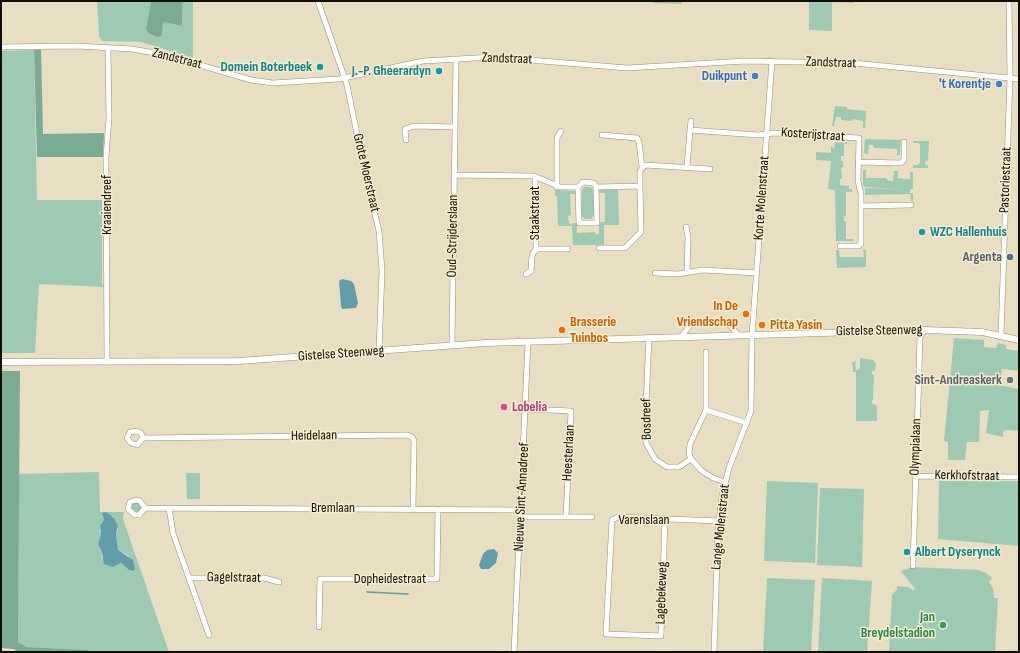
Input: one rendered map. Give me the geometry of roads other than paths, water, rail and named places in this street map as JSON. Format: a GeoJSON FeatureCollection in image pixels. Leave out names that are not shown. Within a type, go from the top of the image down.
{"type":"FeatureCollection","features":[{"type":"Feature","properties":{"kind":"main road","name":"Gistelse Steenweg"},"geometry":{"type":"LineString","coordinates":[[1,362],[239,361],[528,342],[681,336],[924,330],[982,332],[1019,340]]}},
{"type":"Feature","properties":{"kind":"street","name":"Grote Moerstraat"},"geometry":{"type":"LineString","coordinates":[[318,1],[345,78],[380,239],[382,282],[379,351]]}},
{"type":"Feature","properties":{"kind":"street","name":"Pastoriestraat"},"geometry":{"type":"LineString","coordinates":[[1001,335],[1010,78],[1009,1]]}},
{"type":"Feature","properties":{"kind":"street","name":"Zandstraat"},"geometry":{"type":"LineString","coordinates":[[1,47],[42,46],[108,48],[166,55],[266,83],[307,82],[345,78],[409,63],[456,59],[517,58],[594,66],[639,68],[738,61],[853,63],[1019,79]]}},
{"type":"Feature","properties":{"kind":"street","name":"Kraaiendreef"},"geometry":{"type":"LineString","coordinates":[[107,362],[106,157],[109,118],[108,48]]}},
{"type":"Feature","properties":{"kind":"street","name":"Oud-Strijderslaan"},"geometry":{"type":"LineString","coordinates":[[452,346],[456,59]]}},
{"type":"Feature","properties":{"kind":"street","name":"Korte Molenstraat"},"geometry":{"type":"LineString","coordinates":[[752,335],[772,61]]}},
{"type":"Feature","properties":{"kind":"street"},"geometry":{"type":"LineString","coordinates":[[687,167],[690,121]]}},
{"type":"Feature","properties":{"kind":"street"},"geometry":{"type":"LineString","coordinates":[[406,140],[405,129],[414,126],[455,127]]}},
{"type":"Feature","properties":{"kind":"street"},"geometry":{"type":"LineString","coordinates":[[690,130],[767,134]]}},
{"type":"Feature","properties":{"kind":"street"},"geometry":{"type":"LineString","coordinates":[[557,187],[557,138],[561,131]]}},
{"type":"Feature","properties":{"kind":"street","name":"Kosterijstraat"},"geometry":{"type":"LineString","coordinates":[[767,134],[774,133],[859,138],[858,181],[861,194],[861,245],[840,246]]}},
{"type":"Feature","properties":{"kind":"street"},"geometry":{"type":"LineString","coordinates":[[599,248],[625,248],[641,232],[640,171],[642,167],[637,138],[602,135]]}},
{"type":"Feature","properties":{"kind":"street"},"geometry":{"type":"LineString","coordinates":[[858,162],[901,163],[904,160],[904,142]]}},
{"type":"Feature","properties":{"kind":"street"},"geometry":{"type":"LineString","coordinates":[[642,167],[647,164],[710,169]]}},
{"type":"Feature","properties":{"kind":"street"},"geometry":{"type":"LineString","coordinates":[[454,175],[535,177],[557,187],[578,187],[583,182],[594,183],[596,187],[597,223],[579,223],[578,187]]}},
{"type":"Feature","properties":{"kind":"street","name":"Staakstraat"},"geometry":{"type":"LineString","coordinates":[[526,274],[530,273],[531,271],[532,255],[536,249],[535,177]]}},
{"type":"Feature","properties":{"kind":"street"},"geometry":{"type":"LineString","coordinates":[[596,187],[640,186]]}},
{"type":"Feature","properties":{"kind":"street"},"geometry":{"type":"LineString","coordinates":[[861,206],[911,205]]}},
{"type":"Feature","properties":{"kind":"street"},"geometry":{"type":"LineString","coordinates":[[686,227],[688,237],[687,273]]}},
{"type":"Feature","properties":{"kind":"street","name":"Staakstraat"},"geometry":{"type":"LineString","coordinates":[[536,249],[568,249]]}},
{"type":"Feature","properties":{"kind":"street"},"geometry":{"type":"LineString","coordinates":[[655,273],[687,273],[703,270],[757,273]]}},
{"type":"Feature","properties":{"kind":"street"},"geometry":{"type":"LineString","coordinates":[[681,336],[691,324],[727,324],[732,326],[738,335]]}},
{"type":"Feature","properties":{"kind":"street","name":"Olympialaan"},"geometry":{"type":"LineString","coordinates":[[913,566],[920,337],[924,330]]}},
{"type":"Feature","properties":{"kind":"street","name":"Lange Molenstraat"},"geometry":{"type":"LineString","coordinates":[[714,652],[719,521],[725,482],[751,411],[752,335]]}},
{"type":"Feature","properties":{"kind":"street","name":"Bosdreef"},"geometry":{"type":"LineString","coordinates":[[650,337],[645,428],[646,443],[655,459],[667,467],[679,467],[691,459]]}},
{"type":"Feature","properties":{"kind":"street","name":"Nieuwe Sint-Annadreef"},"geometry":{"type":"LineString","coordinates":[[514,652],[528,342]]}},
{"type":"Feature","properties":{"kind":"street"},"geometry":{"type":"LineString","coordinates":[[706,352],[706,410],[690,444],[691,459],[708,475],[725,482]]}},
{"type":"Feature","properties":{"kind":"street","name":"Heesterlaan"},"geometry":{"type":"LineString","coordinates":[[526,409],[571,411],[566,517]]}},
{"type":"Feature","properties":{"kind":"street"},"geometry":{"type":"LineString","coordinates":[[706,410],[747,423]]}},
{"type":"Feature","properties":{"kind":"street","name":"Heidelaan"},"geometry":{"type":"LineString","coordinates":[[143,438],[407,435],[412,437],[414,441],[414,509]]}},
{"type":"Feature","properties":{"kind":"street","name":"Kerkhofstraat"},"geometry":{"type":"LineString","coordinates":[[916,476],[1019,477]]}},
{"type":"Feature","properties":{"kind":"street","name":"Bremlaan"},"geometry":{"type":"LineString","coordinates":[[145,508],[521,510]]}},
{"type":"Feature","properties":{"kind":"street","name":"Gagelstraat"},"geometry":{"type":"LineString","coordinates":[[169,508],[173,533],[209,635]]}},
{"type":"Feature","properties":{"kind":"street","name":"Dopheidestraat"},"geometry":{"type":"LineString","coordinates":[[319,627],[320,579],[437,579],[438,509]]}},
{"type":"Feature","properties":{"kind":"street","name":"Varenslaan"},"geometry":{"type":"LineString","coordinates":[[606,634],[612,520],[618,517],[719,521]]}},
{"type":"Feature","properties":{"kind":"street"},"geometry":{"type":"LineString","coordinates":[[520,518],[592,518]]}},
{"type":"Feature","properties":{"kind":"street","name":"Lagebekeweg"},"geometry":{"type":"LineString","coordinates":[[606,634],[661,636],[665,519]]}},
{"type":"Feature","properties":{"kind":"street","name":"Gagelstraat"},"geometry":{"type":"LineString","coordinates":[[188,578],[264,578],[279,582]]}},
{"type":"Feature","properties":{"kind":"water"},"geometry":{"type":"Polygon","coordinates":[[[342,279],[351,281],[354,284],[358,303],[356,308],[342,309],[339,281],[342,279]]]}},
{"type":"Feature","properties":{"kind":"water"},"geometry":{"type":"Polygon","coordinates":[[[106,512],[114,518],[118,526],[116,534],[118,550],[133,560],[135,569],[133,571],[129,570],[121,563],[113,567],[104,564],[102,552],[98,544],[101,534],[100,526],[104,520],[102,513],[106,512]]]}},
{"type":"Feature","properties":{"kind":"water"},"geometry":{"type":"Polygon","coordinates":[[[494,549],[498,553],[496,563],[489,569],[481,569],[479,565],[483,554],[487,550],[494,549]]]}},
{"type":"Feature","properties":{"kind":"waterway"},"geometry":{"type":"LineString","coordinates":[[367,592],[408,594]]}},
{"type":"Feature","properties":{"kind":"place","name":"Domein Boterbeek"},"geometry":{"type":"Point","coordinates":[320,67]}},
{"type":"Feature","properties":{"kind":"place","name":"J.-P. Gheerardyn"},"geometry":{"type":"Point","coordinates":[439,71]}},
{"type":"Feature","properties":{"kind":"place","name":"Duikpunt"},"geometry":{"type":"Point","coordinates":[755,76]}},
{"type":"Feature","properties":{"kind":"place","name":"'t Korentje"},"geometry":{"type":"Point","coordinates":[999,84]}},
{"type":"Feature","properties":{"kind":"place","name":"WZC Hallenhuis"},"geometry":{"type":"Point","coordinates":[922,232]}},
{"type":"Feature","properties":{"kind":"place","name":"Argenta"},"geometry":{"type":"Point","coordinates":[1010,257]}},
{"type":"Feature","properties":{"kind":"place","name":"In De Vriendschap"},"geometry":{"type":"Point","coordinates":[746,314]}},
{"type":"Feature","properties":{"kind":"place","name":"Pitta Yasin"},"geometry":{"type":"Point","coordinates":[762,325]}},
{"type":"Feature","properties":{"kind":"place","name":"Brasserie Tuinbos"},"geometry":{"type":"Point","coordinates":[562,330]}},
{"type":"Feature","properties":{"kind":"place","name":"Sint-Andreaskerk"},"geometry":{"type":"Point","coordinates":[1010,380]}},
{"type":"Feature","properties":{"kind":"place","name":"Lobelia"},"geometry":{"type":"Point","coordinates":[504,407]}},
{"type":"Feature","properties":{"kind":"place","name":"Albert Dyserynck"},"geometry":{"type":"Point","coordinates":[907,552]}},
{"type":"Feature","properties":{"kind":"place","name":"Jan Breydelstadion"},"geometry":{"type":"Point","coordinates":[943,625]}}]}
